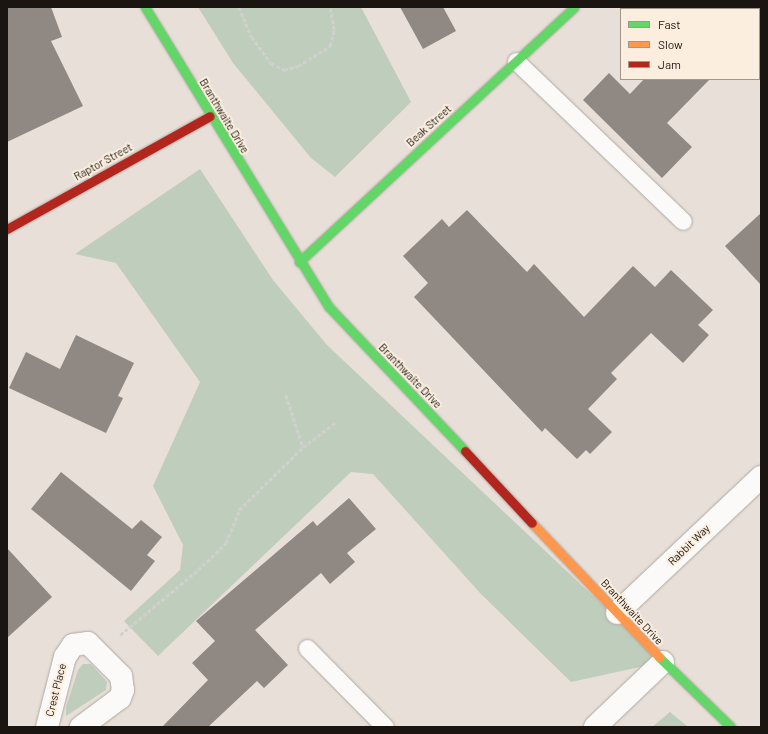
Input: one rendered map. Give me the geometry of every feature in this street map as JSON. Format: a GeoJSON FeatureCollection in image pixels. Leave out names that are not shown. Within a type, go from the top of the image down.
{"type":"FeatureCollection","features":[{"type":"Feature","properties":{"kind":"street","name":"Branthwaite Drive"},"geometry":{"type":"LineString","coordinates":[[145,7],[299,262],[329,307],[663,662],[717,716],[731,727]]}},
{"type":"Feature","properties":{"kind":"street","name":"Beak Street"},"geometry":{"type":"LineString","coordinates":[[299,262],[574,7]]}},
{"type":"Feature","properties":{"kind":"street","name":"Raptor Street"},"geometry":{"type":"LineString","coordinates":[[7,229],[210,116]]}},
{"type":"Feature","properties":{"kind":"street","name":"Rabbit Way"},"geometry":{"type":"LineString","coordinates":[[617,613],[761,477]]}},
{"type":"Feature","properties":{"kind":"street","name":"Crest Place"},"geometry":{"type":"LineString","coordinates":[[47,727],[65,657],[73,645],[88,643],[121,676],[123,690],[120,698],[81,727]]}},
{"type":"Feature","properties":{"kind":"street"},"geometry":{"type":"LineString","coordinates":[[595,727],[663,662]]}},
{"type":"Feature","properties":{"kind":"street","name":"Branthwaite Drive"},"geometry":{"type":"LineString","coordinates":[[717,716],[722,727]]}},
{"type":"Feature","properties":{"kind":"lane"},"geometry":{"type":"LineString","coordinates":[[516,61],[682,221]]}},
{"type":"Feature","properties":{"kind":"lane"},"geometry":{"type":"LineString","coordinates":[[307,648],[385,727]]}},
{"type":"Feature","properties":{"kind":"path"},"geometry":{"type":"LineString","coordinates":[[239,7],[252,37],[271,63],[284,70],[298,66],[330,46],[334,30],[330,7]]}},
{"type":"Feature","properties":{"kind":"path"},"geometry":{"type":"LineString","coordinates":[[286,395],[303,447]]}},
{"type":"Feature","properties":{"kind":"path"},"geometry":{"type":"LineString","coordinates":[[118,636],[198,570],[226,543],[239,510],[303,447],[335,423]]}},
{"type":"Feature","properties":{"kind":"green space"},"geometry":{"type":"Polygon","coordinates":[[[198,7],[361,7],[411,102],[335,177],[311,158],[233,63],[198,7]]]}},
{"type":"Feature","properties":{"kind":"green space"},"geometry":{"type":"Polygon","coordinates":[[[200,169],[273,280],[327,345],[663,662],[571,682],[480,593],[373,474],[351,472],[158,656],[124,621],[180,570],[183,545],[153,486],[200,382],[116,263],[75,254],[200,169]]]}},
{"type":"Feature","properties":{"kind":"green space"},"geometry":{"type":"Polygon","coordinates":[[[83,664],[91,664],[107,682],[106,690],[66,716],[66,707],[78,670],[83,664]]]}},
{"type":"Feature","properties":{"kind":"green space"},"geometry":{"type":"Polygon","coordinates":[[[670,712],[688,727],[652,727],[670,712]]]}},
{"type":"Feature","properties":{"kind":"building"},"geometry":{"type":"Polygon","coordinates":[[[7,7],[51,7],[62,37],[51,41],[83,106],[7,142],[7,7]]]}},
{"type":"Feature","properties":{"kind":"building"},"geometry":{"type":"Polygon","coordinates":[[[400,7],[443,7],[456,31],[423,49],[400,7]]]}},
{"type":"Feature","properties":{"kind":"building"},"geometry":{"type":"Polygon","coordinates":[[[609,73],[630,94],[643,80],[709,80],[667,123],[692,147],[662,178],[583,100],[609,73]]]}},
{"type":"Feature","properties":{"kind":"building"},"geometry":{"type":"Polygon","coordinates":[[[467,210],[527,272],[534,264],[584,317],[633,266],[655,287],[671,270],[713,310],[698,325],[709,335],[683,363],[651,333],[611,373],[617,379],[588,409],[612,432],[590,454],[586,450],[577,459],[545,428],[542,432],[414,297],[428,283],[403,256],[442,219],[449,227],[467,210]]]}},
{"type":"Feature","properties":{"kind":"building"},"geometry":{"type":"Polygon","coordinates":[[[761,213],[761,285],[725,246],[761,213]]]}},
{"type":"Feature","properties":{"kind":"building"},"geometry":{"type":"Polygon","coordinates":[[[76,335],[134,363],[118,396],[123,398],[106,433],[9,388],[26,352],[60,369],[76,335]]]}},
{"type":"Feature","properties":{"kind":"building"},"geometry":{"type":"Polygon","coordinates":[[[61,472],[132,529],[141,520],[162,537],[147,555],[155,561],[131,591],[31,509],[61,472]]]}},
{"type":"Feature","properties":{"kind":"building"},"geometry":{"type":"Polygon","coordinates":[[[349,498],[376,529],[347,553],[355,562],[330,584],[321,573],[255,630],[288,665],[264,688],[257,681],[208,727],[162,727],[208,680],[192,663],[215,641],[196,621],[313,521],[317,526],[349,498]]]}},
{"type":"Feature","properties":{"kind":"building"},"geometry":{"type":"Polygon","coordinates":[[[7,548],[52,597],[7,638],[7,548]]]}},
{"type":"Feature","properties":{"kind":"traffic: fast"},"geometry":{"type":"LineString","coordinates":[[145,7],[329,307],[465,451]]}},
{"type":"Feature","properties":{"kind":"traffic: fast"},"geometry":{"type":"LineString","coordinates":[[299,262],[574,7]]}},
{"type":"Feature","properties":{"kind":"traffic: fast"},"geometry":{"type":"LineString","coordinates":[[659,657],[731,727]]}},
{"type":"Feature","properties":{"kind":"traffic: slow"},"geometry":{"type":"LineString","coordinates":[[532,523],[659,657]]}},
{"type":"Feature","properties":{"kind":"traffic: jam"},"geometry":{"type":"LineString","coordinates":[[7,229],[210,116]]}},
{"type":"Feature","properties":{"kind":"traffic: jam"},"geometry":{"type":"LineString","coordinates":[[465,451],[532,523]]}}]}
